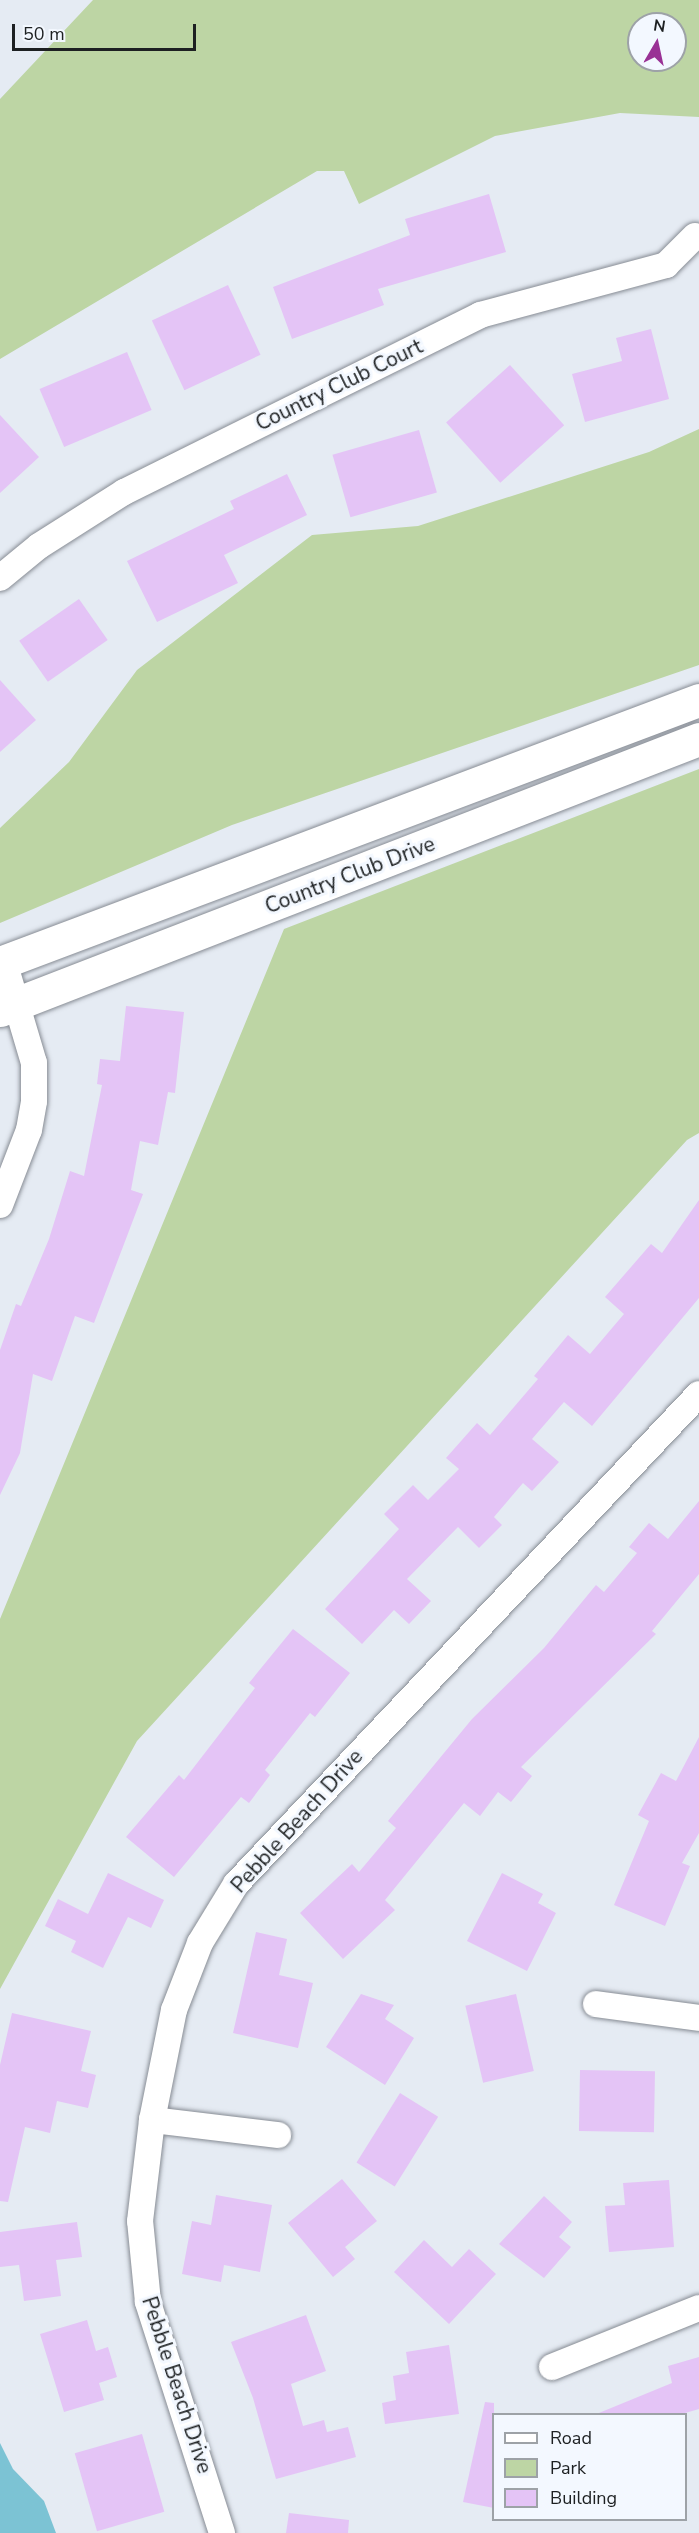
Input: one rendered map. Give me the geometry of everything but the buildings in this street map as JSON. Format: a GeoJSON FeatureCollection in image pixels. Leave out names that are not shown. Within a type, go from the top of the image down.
{"type":"FeatureCollection","features":[{"type":"Feature","properties":{"kind":"main road","name":"Country Club Drive"},"geometry":{"type":"LineString","coordinates":[[2,963],[699,700]]}},
{"type":"Feature","properties":{"kind":"main road","name":"Country Club Drive"},"geometry":{"type":"LineString","coordinates":[[9,1007],[699,739]]}},
{"type":"Feature","properties":{"kind":"street","name":"Country Club Court"},"geometry":{"type":"LineString","coordinates":[[0,578],[39,546],[124,492],[470,321],[666,265],[695,236]]}},
{"type":"Feature","properties":{"kind":"street"},"geometry":{"type":"LineString","coordinates":[[0,1205],[29,1130],[34,1101],[34,1063],[9,1007],[2,963]]}},
{"type":"Feature","properties":{"kind":"street","name":"Pebble Beach Drive"},"geometry":{"type":"LineString","coordinates":[[222,2533],[148,2301],[140,2221],[152,2120],[174,2010],[200,1944],[236,1884],[699,1394]]}},
{"type":"Feature","properties":{"kind":"street"},"geometry":{"type":"LineString","coordinates":[[596,2004],[699,2018]]}},
{"type":"Feature","properties":{"kind":"street"},"geometry":{"type":"LineString","coordinates":[[152,2120],[278,2135]]}},
{"type":"Feature","properties":{"kind":"street"},"geometry":{"type":"LineString","coordinates":[[552,2367],[699,2308]]}},
{"type":"Feature","properties":{"kind":"green space"},"geometry":{"type":"Polygon","coordinates":[[[93,0],[699,0],[699,117],[620,113],[495,136],[359,204],[344,171],[317,171],[0,359],[0,99],[93,0]]]}},
{"type":"Feature","properties":{"kind":"green space"},"geometry":{"type":"Polygon","coordinates":[[[699,429],[699,665],[232,825],[0,923],[0,828],[69,762],[137,670],[312,535],[418,526],[649,452],[699,429]]]}},
{"type":"Feature","properties":{"kind":"green space"},"geometry":{"type":"Polygon","coordinates":[[[699,769],[699,1133],[687,1140],[137,1741],[0,1989],[0,1619],[284,929],[699,769]]]}},
{"type":"Feature","properties":{"kind":"water"},"geometry":{"type":"Polygon","coordinates":[[[0,2443],[13,2469],[44,2501],[56,2533],[0,2533],[0,2443]]]}}]}
